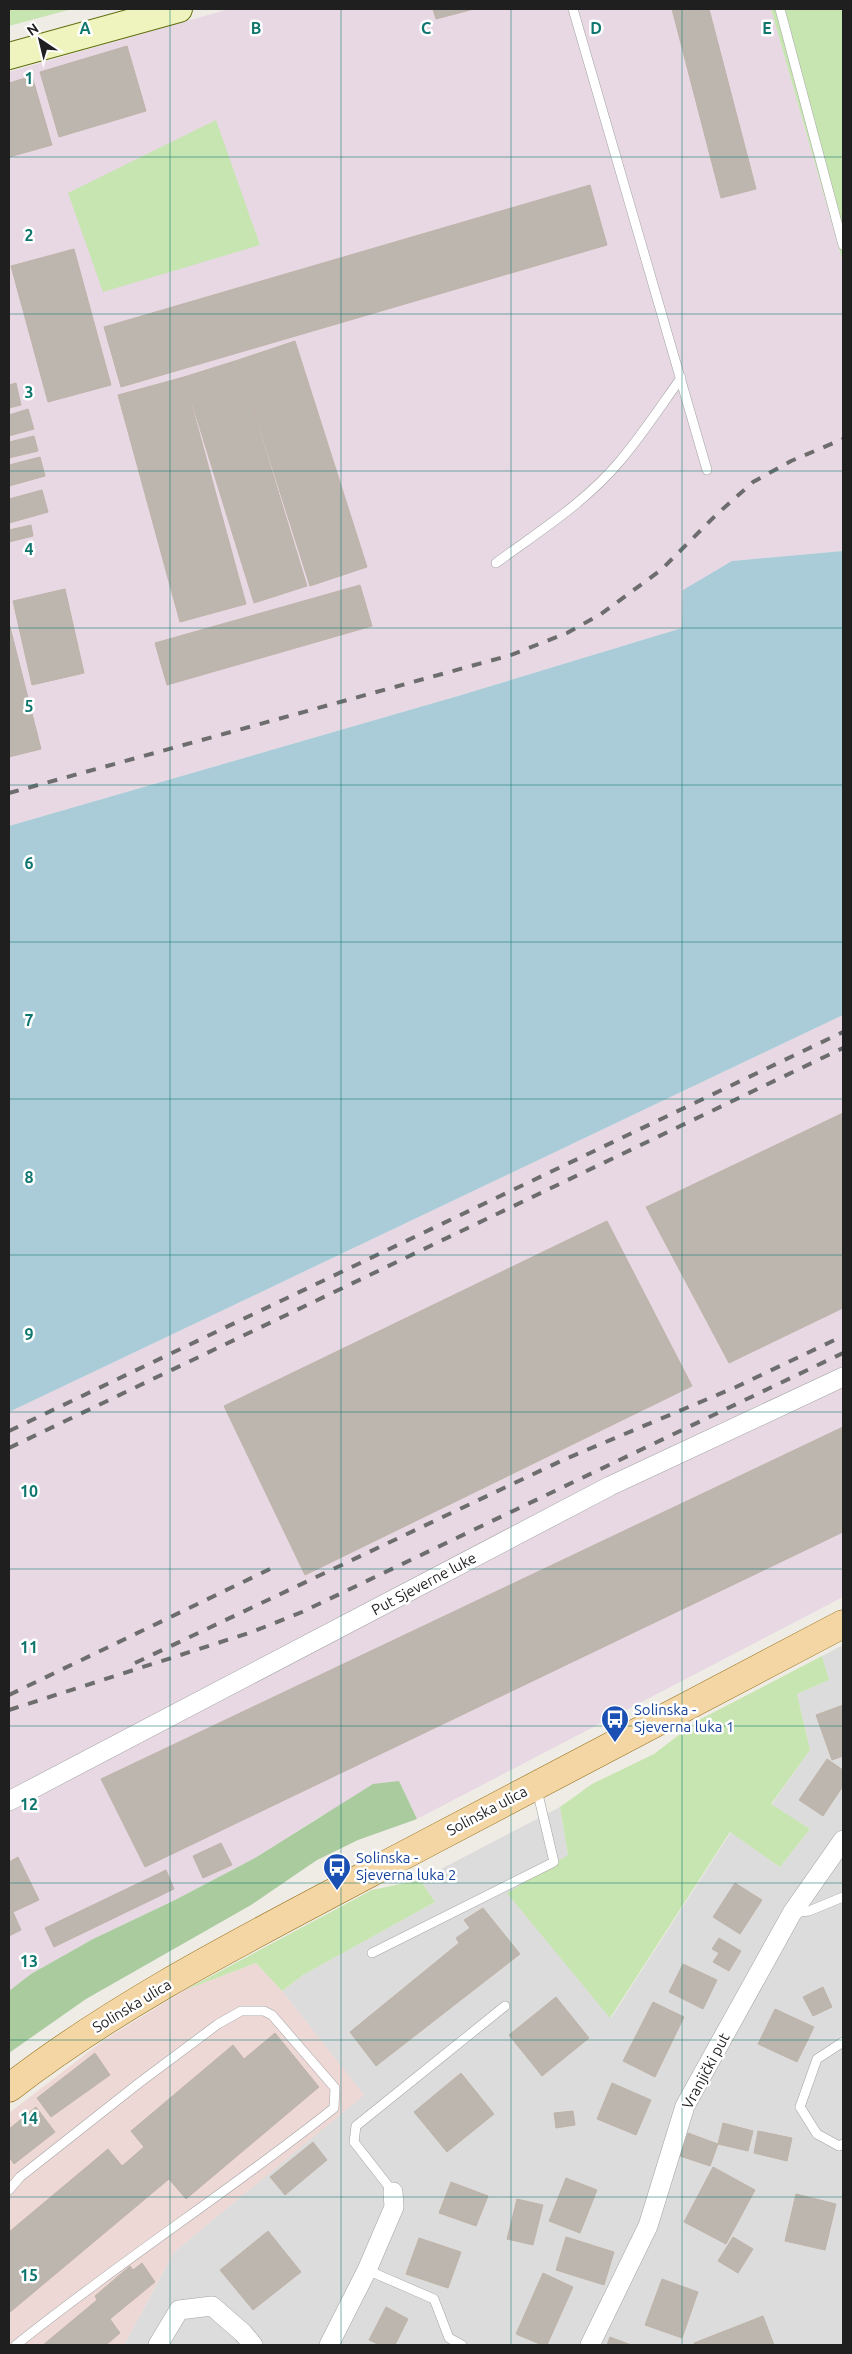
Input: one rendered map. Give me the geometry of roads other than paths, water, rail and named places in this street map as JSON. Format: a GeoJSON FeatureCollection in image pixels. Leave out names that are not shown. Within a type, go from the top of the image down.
{"type":"FeatureCollection","features":[{"type":"Feature","properties":{"kind":"main road"},"geometry":{"type":"LineString","coordinates":[[9,56],[179,9]]}},
{"type":"Feature","properties":{"kind":"main road","name":"Solinska ulica"},"geometry":{"type":"LineString","coordinates":[[9,2088],[47,2058],[127,2006],[536,1784],[843,1624]]}},
{"type":"Feature","properties":{"kind":"street","name":"Put Sjeverne luke"},"geometry":{"type":"LineString","coordinates":[[9,1801],[610,1486],[843,1376]]}},
{"type":"Feature","properties":{"kind":"street","name":"Vranjički put"},"geometry":{"type":"LineString","coordinates":[[590,2345],[648,2226],[685,2106],[792,1913],[843,1840]]}},
{"type":"Feature","properties":{"kind":"street"},"geometry":{"type":"LineString","coordinates":[[329,2345],[367,2270],[394,2207],[393,2192]]}},
{"type":"Feature","properties":{"kind":"street"},"geometry":{"type":"LineString","coordinates":[[158,2345],[179,2310],[212,2306],[251,2345]]}},
{"type":"Feature","properties":{"kind":"lane"},"geometry":{"type":"LineString","coordinates":[[573,9],[708,470]]}},
{"type":"Feature","properties":{"kind":"lane"},"geometry":{"type":"LineString","coordinates":[[780,9],[843,245]]}},
{"type":"Feature","properties":{"kind":"lane"},"geometry":{"type":"LineString","coordinates":[[496,563],[558,518],[604,478],[620,461],[681,378]]}},
{"type":"Feature","properties":{"kind":"lane"},"geometry":{"type":"LineString","coordinates":[[372,1953],[554,1862],[536,1784]]}},
{"type":"Feature","properties":{"kind":"lane"},"geometry":{"type":"LineString","coordinates":[[792,1913],[810,1911],[843,1897]]}},
{"type":"Feature","properties":{"kind":"lane"},"geometry":{"type":"LineString","coordinates":[[393,2192],[354,2142],[356,2126],[505,2006]]}},
{"type":"Feature","properties":{"kind":"lane"},"geometry":{"type":"LineString","coordinates":[[9,2190],[20,2177],[139,2083],[204,2034],[241,2011],[264,2011],[272,2015],[335,2088],[334,2108],[328,2113],[295,2139],[79,2294],[16,2345]]}},
{"type":"Feature","properties":{"kind":"lane"},"geometry":{"type":"LineString","coordinates":[[843,2042],[817,2058],[800,2107],[817,2134],[839,2146],[843,2144]]}},
{"type":"Feature","properties":{"kind":"lane"},"geometry":{"type":"LineString","coordinates":[[367,2270],[434,2299],[449,2338],[462,2345]]}},
{"type":"Feature","properties":{"kind":"water"},"geometry":{"type":"Polygon","coordinates":[[[843,551],[843,1015],[9,1412],[9,826],[458,696],[682,628],[683,590],[732,561],[843,551]]]}},
{"type":"Feature","properties":{"kind":"railway"},"geometry":{"type":"LineString","coordinates":[[9,793],[511,655],[567,633],[601,614],[661,570],[716,515],[753,482],[791,461],[843,439]]}},
{"type":"Feature","properties":{"kind":"railway"},"geometry":{"type":"LineString","coordinates":[[9,1431],[843,1032]]}},
{"type":"Feature","properties":{"kind":"railway"},"geometry":{"type":"LineString","coordinates":[[9,1448],[843,1048]]}},
{"type":"Feature","properties":{"kind":"railway"},"geometry":{"type":"LineString","coordinates":[[135,1663],[563,1460],[736,1387],[843,1336]]}},
{"type":"Feature","properties":{"kind":"railway"},"geometry":{"type":"LineString","coordinates":[[9,1710],[252,1632],[302,1612],[843,1353]]}},
{"type":"Feature","properties":{"kind":"railway"},"geometry":{"type":"LineString","coordinates":[[9,1695],[270,1569]]}},
{"type":"Feature","properties":{"kind":"place","name":"Solinska - Sjeverna luka 1"},"geometry":{"type":"Point","coordinates":[615,1743]}},
{"type":"Feature","properties":{"kind":"place","name":"Solinska - Sjeverna luka 2"},"geometry":{"type":"Point","coordinates":[337,1891]}}]}
